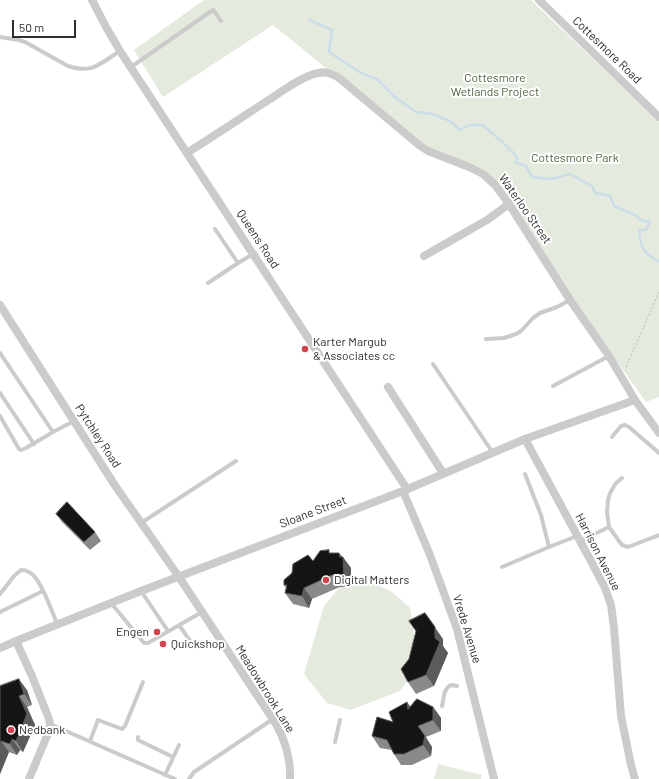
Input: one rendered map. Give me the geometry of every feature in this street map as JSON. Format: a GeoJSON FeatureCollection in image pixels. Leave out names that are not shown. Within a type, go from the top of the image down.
{"type":"FeatureCollection","features":[{"type":"Feature","properties":{"kind":"street","name":"Queens Road"},"geometry":{"type":"LineString","coordinates":[[92,0],[106,28],[130,67],[405,490]]}},
{"type":"Feature","properties":{"kind":"street","name":"Cottesmore Road"},"geometry":{"type":"LineString","coordinates":[[543,1],[659,117]]}},
{"type":"Feature","properties":{"kind":"street","name":"Waterloo Street"},"geometry":{"type":"LineString","coordinates":[[187,153],[283,91],[311,75],[329,73],[339,78],[370,106],[419,145],[428,151],[483,174],[495,184],[570,300],[609,356],[636,400],[659,432]]}},
{"type":"Feature","properties":{"kind":"street"},"geometry":{"type":"LineString","coordinates":[[424,256],[487,220],[509,204]]}},
{"type":"Feature","properties":{"kind":"street","name":"Pytchley Road"},"geometry":{"type":"LineString","coordinates":[[0,305],[114,484],[179,577]]}},
{"type":"Feature","properties":{"kind":"street"},"geometry":{"type":"LineString","coordinates":[[388,387],[443,473]]}},
{"type":"Feature","properties":{"kind":"street","name":"Sloane Street"},"geometry":{"type":"LineString","coordinates":[[0,648],[141,591],[405,490],[525,439],[636,400]]}},
{"type":"Feature","properties":{"kind":"street","name":"Harrison Avenue"},"geometry":{"type":"LineString","coordinates":[[525,439],[605,588],[611,605],[622,716],[635,779]]}},
{"type":"Feature","properties":{"kind":"street","name":"Vrede Avenue"},"geometry":{"type":"LineString","coordinates":[[405,490],[457,629],[494,779]]}},
{"type":"Feature","properties":{"kind":"street","name":"Meadowbrook Lane"},"geometry":{"type":"LineString","coordinates":[[179,577],[284,737],[288,755],[290,779]]}},
{"type":"Feature","properties":{"kind":"street"},"geometry":{"type":"LineString","coordinates":[[16,641],[32,676],[50,724],[49,730],[29,779]]}},
{"type":"Feature","properties":{"kind":"lane"},"geometry":{"type":"LineString","coordinates":[[130,67],[213,10],[221,21]]}},
{"type":"Feature","properties":{"kind":"lane"},"geometry":{"type":"LineString","coordinates":[[0,37],[25,42],[68,66],[86,70],[94,68],[120,51]]}},
{"type":"Feature","properties":{"kind":"lane"},"geometry":{"type":"LineString","coordinates":[[215,229],[238,263]]}},
{"type":"Feature","properties":{"kind":"lane"},"geometry":{"type":"LineString","coordinates":[[208,283],[253,254]]}},
{"type":"Feature","properties":{"kind":"lane"},"geometry":{"type":"LineString","coordinates":[[486,339],[504,338],[516,334],[540,313],[557,307],[570,300]]}},
{"type":"Feature","properties":{"kind":"lane"},"geometry":{"type":"LineString","coordinates":[[0,354],[53,432]]}},
{"type":"Feature","properties":{"kind":"lane"},"geometry":{"type":"LineString","coordinates":[[553,386],[609,356]]}},
{"type":"Feature","properties":{"kind":"lane"},"geometry":{"type":"LineString","coordinates":[[434,364],[493,453]]}},
{"type":"Feature","properties":{"kind":"lane"},"geometry":{"type":"LineString","coordinates":[[0,393],[34,444]]}},
{"type":"Feature","properties":{"kind":"lane"},"geometry":{"type":"LineString","coordinates":[[0,416],[19,449],[24,450],[74,421]]}},
{"type":"Feature","properties":{"kind":"lane"},"geometry":{"type":"LineString","coordinates":[[612,437],[621,426],[625,425],[659,453]]}},
{"type":"Feature","properties":{"kind":"lane"},"geometry":{"type":"LineString","coordinates":[[140,523],[236,461]]}},
{"type":"Feature","properties":{"kind":"lane"},"geometry":{"type":"LineString","coordinates":[[524,474],[541,515],[549,547]]}},
{"type":"Feature","properties":{"kind":"lane"},"geometry":{"type":"LineString","coordinates":[[622,478],[612,488],[608,500],[607,512],[609,527],[622,545],[628,547],[659,535]]}},
{"type":"Feature","properties":{"kind":"lane"},"geometry":{"type":"LineString","coordinates":[[502,567],[549,547],[609,527]]}},
{"type":"Feature","properties":{"kind":"lane"},"geometry":{"type":"LineString","coordinates":[[0,594],[14,576],[21,570],[26,570],[33,574],[39,583],[57,624]]}},
{"type":"Feature","properties":{"kind":"lane"},"geometry":{"type":"LineString","coordinates":[[141,591],[168,631]]}},
{"type":"Feature","properties":{"kind":"lane"},"geometry":{"type":"LineString","coordinates":[[0,612],[43,592]]}},
{"type":"Feature","properties":{"kind":"lane"},"geometry":{"type":"LineString","coordinates":[[111,603],[144,643],[148,643],[202,612]]}},
{"type":"Feature","properties":{"kind":"lane"},"geometry":{"type":"LineString","coordinates":[[179,625],[194,648]]}},
{"type":"Feature","properties":{"kind":"lane"},"geometry":{"type":"LineString","coordinates":[[90,741],[98,720],[122,729],[126,726],[143,682]]}},
{"type":"Feature","properties":{"kind":"lane"},"geometry":{"type":"LineString","coordinates":[[442,706],[446,688],[451,685],[457,686]]}},
{"type":"Feature","properties":{"kind":"lane"},"geometry":{"type":"LineString","coordinates":[[189,779],[194,772],[273,719]]}},
{"type":"Feature","properties":{"kind":"lane"},"geometry":{"type":"LineString","coordinates":[[335,742],[340,720]]}},
{"type":"Feature","properties":{"kind":"lane"},"geometry":{"type":"LineString","coordinates":[[50,724],[175,779]]}},
{"type":"Feature","properties":{"kind":"lane"},"geometry":{"type":"LineString","coordinates":[[138,737],[138,740],[174,757]]}},
{"type":"Feature","properties":{"kind":"lane"},"geometry":{"type":"LineString","coordinates":[[165,775],[179,745]]}},
{"type":"Feature","properties":{"kind":"path"},"geometry":{"type":"LineString","coordinates":[[622,377],[659,292]]}},
{"type":"Feature","properties":{"kind":"green space","name":"Cottesmore Wetlands Project"},"geometry":{"type":"Polygon","coordinates":[[[204,0],[531,0],[659,122],[659,397],[646,402],[484,176],[427,150],[273,25],[163,97],[134,50],[204,0]]]}},
{"type":"Feature","properties":{"kind":"green space"},"geometry":{"type":"Polygon","coordinates":[[[373,583],[392,592],[410,608],[417,654],[414,672],[400,691],[350,710],[327,703],[304,674],[324,606],[340,587],[373,583]]]}},
{"type":"Feature","properties":{"kind":"green space"},"geometry":{"type":"Polygon","coordinates":[[[438,764],[482,775],[481,779],[434,779],[438,764]]]}},
{"type":"Feature","properties":{"kind":"building"},"geometry":{"type":"Polygon","coordinates":[[[67,502],[95,532],[84,542],[56,514],[67,502]]]}},
{"type":"Feature","properties":{"kind":"building"},"geometry":{"type":"Polygon","coordinates":[[[329,550],[329,553],[339,553],[340,557],[343,557],[344,576],[332,575],[304,588],[302,596],[285,593],[287,585],[284,585],[284,580],[292,573],[293,564],[308,555],[313,561],[320,551],[329,550]]]}},
{"type":"Feature","properties":{"kind":"building"},"geometry":{"type":"Polygon","coordinates":[[[425,613],[435,627],[435,638],[440,642],[426,675],[408,682],[401,669],[409,659],[416,631],[409,621],[425,613]]]}},
{"type":"Feature","properties":{"kind":"building"},"geometry":{"type":"Polygon","coordinates":[[[19,679],[24,694],[19,696],[27,714],[16,741],[12,739],[10,744],[1,741],[0,744],[0,686],[19,679]]]}},
{"type":"Feature","properties":{"kind":"building"},"geometry":{"type":"Polygon","coordinates":[[[417,699],[433,707],[433,720],[418,726],[425,736],[423,745],[404,754],[394,754],[387,740],[372,736],[377,717],[393,722],[389,712],[407,702],[408,709],[417,699]]]}},
{"type":"Feature","properties":{"kind":"waterway"},"geometry":{"type":"LineString","coordinates":[[309,20],[332,30],[329,52],[361,73],[377,79],[396,98],[416,112],[432,114],[450,121],[460,130],[469,125],[483,125],[517,157],[516,163],[525,165],[532,177],[551,179],[570,174],[592,186],[595,193],[610,196],[614,206],[637,216],[642,221],[650,222],[646,230],[639,230],[640,241],[643,249],[659,261]]}},
{"type":"Feature","properties":{"kind":"place","name":"Karter Margub & Associates cc"},"geometry":{"type":"Point","coordinates":[305,349]}},
{"type":"Feature","properties":{"kind":"place","name":"Digital Matters"},"geometry":{"type":"Point","coordinates":[326,580]}},
{"type":"Feature","properties":{"kind":"place","name":"Engen"},"geometry":{"type":"Point","coordinates":[157,632]}},
{"type":"Feature","properties":{"kind":"place","name":"Quickshop"},"geometry":{"type":"Point","coordinates":[163,644]}},
{"type":"Feature","properties":{"kind":"place","name":"Nedbank"},"geometry":{"type":"Point","coordinates":[11,730]}},
{"type":"Feature","properties":{"kind":"park label","name":"Cottesmore Park"},"geometry":{"type":"Point","coordinates":[575,158]}}]}
